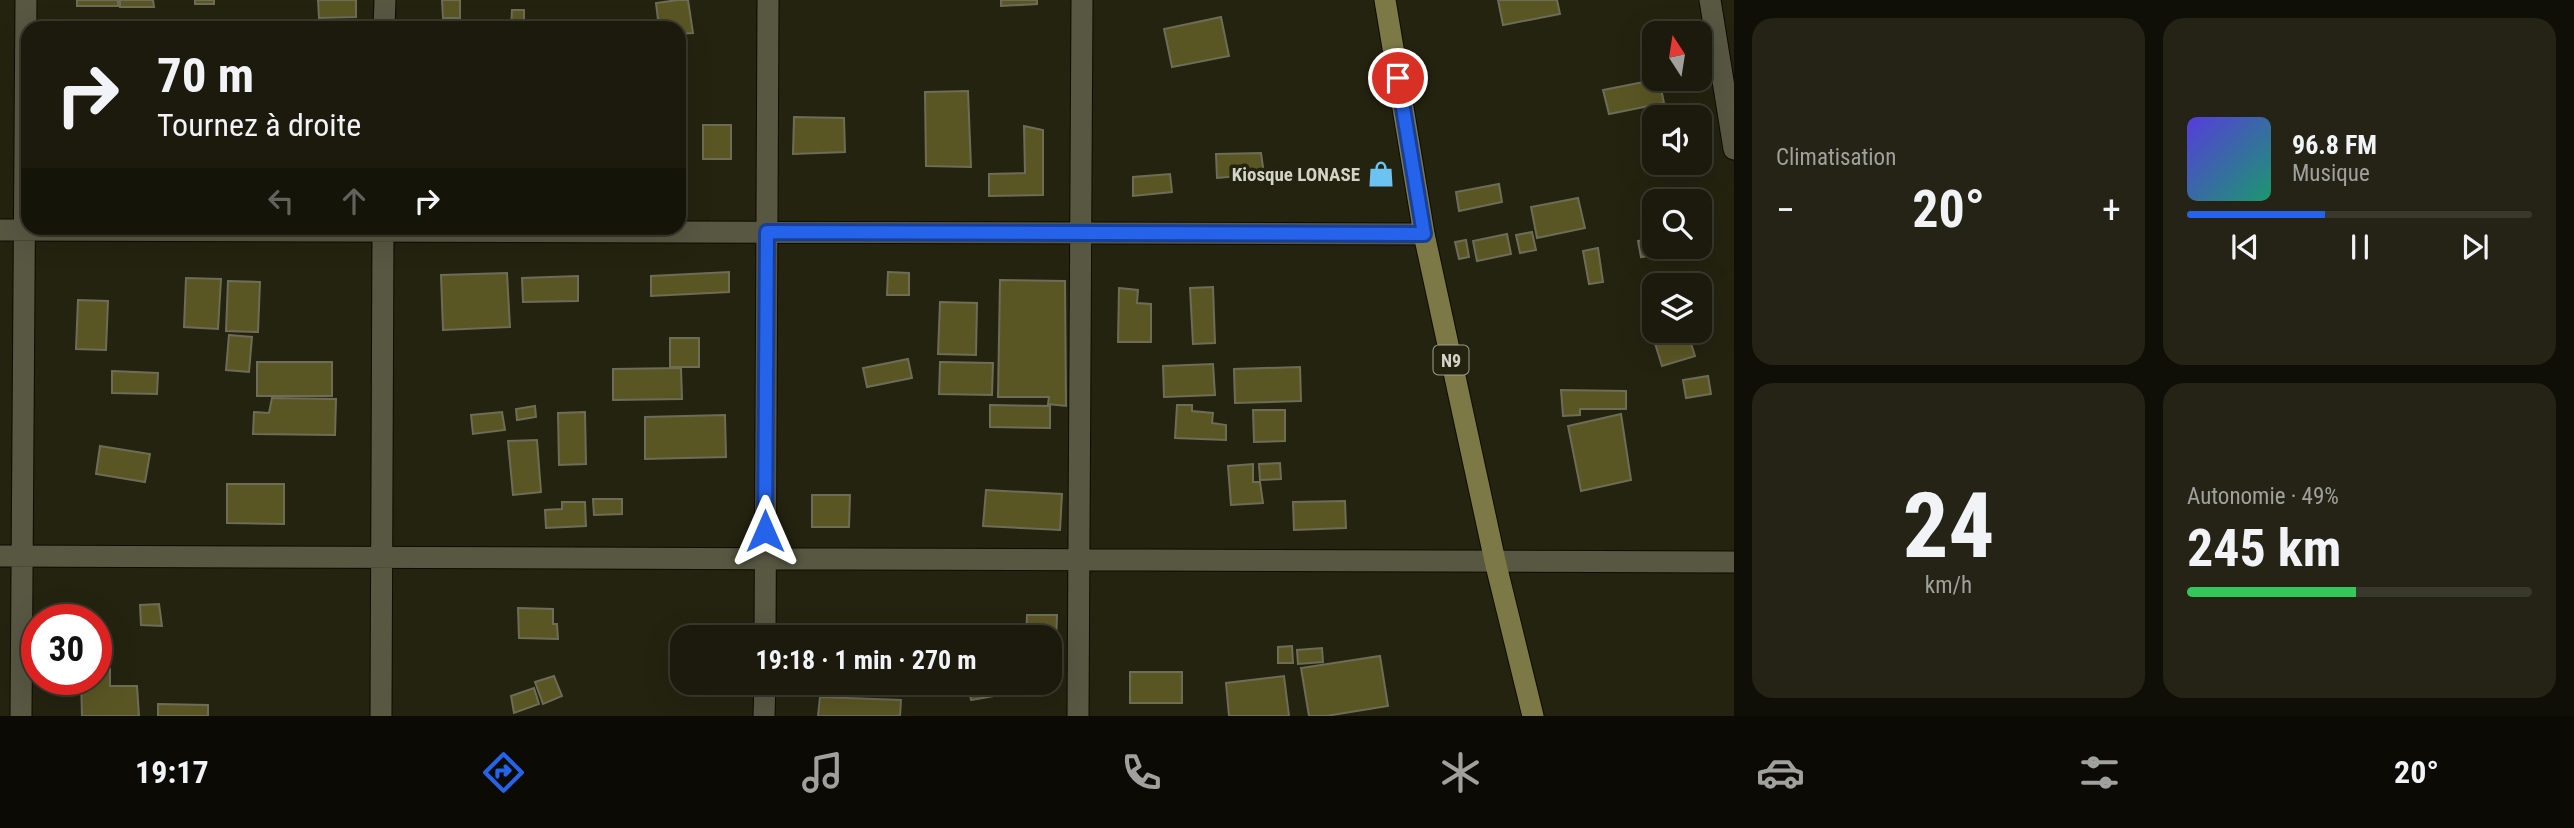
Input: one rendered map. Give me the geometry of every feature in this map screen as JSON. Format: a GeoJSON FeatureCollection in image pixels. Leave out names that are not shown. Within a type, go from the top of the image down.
{"type":"FeatureCollection","features":[{"type":"Feature","properties":{"kind":"main road","name":"N9"},"geometry":{"type":"LineString","coordinates":[[1385,0],[1424,234],[1495,561],[1533,716]]}},
{"type":"Feature","properties":{"kind":"street"},"geometry":{"type":"LineString","coordinates":[[26,0],[26,21]]}},
{"type":"Feature","properties":{"kind":"street"},"geometry":{"type":"LineString","coordinates":[[384,21],[385,0]]}},
{"type":"Feature","properties":{"kind":"street"},"geometry":{"type":"LineString","coordinates":[[765,625],[768,0]]}},
{"type":"Feature","properties":{"kind":"street"},"geometry":{"type":"LineString","coordinates":[[1078,716],[1082,0]]}},
{"type":"Feature","properties":{"kind":"street"},"geometry":{"type":"LineString","coordinates":[[1710,0],[1734,149]]}},
{"type":"Feature","properties":{"kind":"street"},"geometry":{"type":"LineString","coordinates":[[0,230],[21,230]]}},
{"type":"Feature","properties":{"kind":"street"},"geometry":{"type":"LineString","coordinates":[[686,231],[1424,234]]}},
{"type":"Feature","properties":{"kind":"street"},"geometry":{"type":"LineString","coordinates":[[21,716],[24,235]]}},
{"type":"Feature","properties":{"kind":"street"},"geometry":{"type":"LineString","coordinates":[[381,716],[383,235]]}},
{"type":"Feature","properties":{"kind":"street"},"geometry":{"type":"LineString","coordinates":[[0,556],[1734,562]]}},
{"type":"Feature","properties":{"kind":"street"},"geometry":{"type":"LineString","coordinates":[[764,716],[765,695]]}},
{"type":"Feature","properties":{"kind":"building"},"geometry":{"type":"Polygon","coordinates":[[[77,0],[118,0],[118,6],[77,6],[77,0]]]}},
{"type":"Feature","properties":{"kind":"building"},"geometry":{"type":"Polygon","coordinates":[[[120,0],[153,0],[154,7],[120,7],[120,0]]]}},
{"type":"Feature","properties":{"kind":"building"},"geometry":{"type":"Polygon","coordinates":[[[195,0],[214,0],[214,4],[195,4],[195,0]]]}},
{"type":"Feature","properties":{"kind":"building"},"geometry":{"type":"Polygon","coordinates":[[[318,0],[356,0],[356,17],[319,18],[318,0]]]}},
{"type":"Feature","properties":{"kind":"building"},"geometry":{"type":"Polygon","coordinates":[[[442,0],[460,0],[460,18],[443,18],[442,0]]]}},
{"type":"Feature","properties":{"kind":"building"},"geometry":{"type":"Polygon","coordinates":[[[688,0],[693,33],[686,34],[686,21],[658,21],[656,3],[688,0]]]}},
{"type":"Feature","properties":{"kind":"building"},"geometry":{"type":"Polygon","coordinates":[[[1001,0],[1037,0],[1037,4],[1001,6],[1001,0]]]}},
{"type":"Feature","properties":{"kind":"building"},"geometry":{"type":"Polygon","coordinates":[[[1498,0],[1557,0],[1560,14],[1503,25],[1498,0]]]}},
{"type":"Feature","properties":{"kind":"building"},"geometry":{"type":"Polygon","coordinates":[[[512,10],[524,10],[524,21],[511,21],[512,10]]]}},
{"type":"Feature","properties":{"kind":"building"},"geometry":{"type":"Polygon","coordinates":[[[1221,17],[1229,56],[1172,67],[1164,29],[1221,17]]]}},
{"type":"Feature","properties":{"kind":"building"},"geometry":{"type":"Polygon","coordinates":[[[1642,82],[1642,91],[1662,91],[1664,103],[1642,105],[1642,107],[1609,114],[1603,90],[1642,82]]]}},
{"type":"Feature","properties":{"kind":"building"},"geometry":{"type":"Polygon","coordinates":[[[968,91],[971,167],[926,166],[925,92],[968,91]]]}},
{"type":"Feature","properties":{"kind":"building"},"geometry":{"type":"Polygon","coordinates":[[[794,117],[844,118],[845,152],[793,154],[794,117]]]}},
{"type":"Feature","properties":{"kind":"building"},"geometry":{"type":"Polygon","coordinates":[[[703,125],[731,125],[731,159],[703,159],[703,125]]]}},
{"type":"Feature","properties":{"kind":"building"},"geometry":{"type":"Polygon","coordinates":[[[1024,126],[1043,130],[1043,195],[989,196],[989,174],[1025,173],[1024,126]]]}},
{"type":"Feature","properties":{"kind":"building"},"geometry":{"type":"Polygon","coordinates":[[[1261,153],[1264,174],[1217,178],[1216,154],[1261,153]]]}},
{"type":"Feature","properties":{"kind":"building"},"geometry":{"type":"Polygon","coordinates":[[[1170,174],[1172,192],[1133,196],[1133,177],[1170,174]]]}},
{"type":"Feature","properties":{"kind":"building"},"geometry":{"type":"Polygon","coordinates":[[[1499,184],[1502,202],[1459,211],[1456,192],[1499,184]]]}},
{"type":"Feature","properties":{"kind":"building"},"geometry":{"type":"Polygon","coordinates":[[[1578,198],[1585,228],[1537,238],[1531,207],[1578,198]]]}},
{"type":"Feature","properties":{"kind":"building"},"geometry":{"type":"Polygon","coordinates":[[[1532,232],[1536,250],[1520,253],[1516,235],[1532,232]]]}},
{"type":"Feature","properties":{"kind":"building"},"geometry":{"type":"Polygon","coordinates":[[[1507,234],[1511,254],[1477,261],[1473,241],[1507,234]]]}},
{"type":"Feature","properties":{"kind":"building"},"geometry":{"type":"Polygon","coordinates":[[[1466,240],[1469,257],[1459,259],[1455,242],[1466,240]]]}},
{"type":"Feature","properties":{"kind":"building"},"geometry":{"type":"Polygon","coordinates":[[[1642,240],[1642,257],[1641,257],[1638,241],[1642,240]]]}},
{"type":"Feature","properties":{"kind":"building"},"geometry":{"type":"Polygon","coordinates":[[[1598,248],[1603,282],[1589,284],[1583,251],[1598,248]]]}},
{"type":"Feature","properties":{"kind":"building"},"geometry":{"type":"Polygon","coordinates":[[[729,272],[729,292],[651,296],[651,276],[729,272]]]}},
{"type":"Feature","properties":{"kind":"building"},"geometry":{"type":"Polygon","coordinates":[[[888,272],[909,273],[909,295],[887,295],[888,272]]]}},
{"type":"Feature","properties":{"kind":"building"},"geometry":{"type":"Polygon","coordinates":[[[507,273],[510,327],[443,330],[441,275],[507,273]]]}},
{"type":"Feature","properties":{"kind":"building"},"geometry":{"type":"Polygon","coordinates":[[[578,276],[578,301],[523,302],[522,278],[578,276]]]}},
{"type":"Feature","properties":{"kind":"building"},"geometry":{"type":"Polygon","coordinates":[[[186,278],[221,279],[218,329],[184,327],[186,278]]]}},
{"type":"Feature","properties":{"kind":"building"},"geometry":{"type":"Polygon","coordinates":[[[1000,280],[1065,281],[1066,406],[1048,404],[1049,397],[998,397],[1000,280]]]}},
{"type":"Feature","properties":{"kind":"building"},"geometry":{"type":"Polygon","coordinates":[[[228,281],[260,282],[258,332],[226,331],[228,281]]]}},
{"type":"Feature","properties":{"kind":"building"},"geometry":{"type":"Polygon","coordinates":[[[1213,287],[1215,343],[1193,344],[1190,288],[1213,287]]]}},
{"type":"Feature","properties":{"kind":"building"},"geometry":{"type":"Polygon","coordinates":[[[1119,288],[1138,290],[1137,303],[1151,304],[1151,342],[1118,342],[1119,288]]]}},
{"type":"Feature","properties":{"kind":"building"},"geometry":{"type":"Polygon","coordinates":[[[78,300],[108,301],[106,350],[76,349],[78,300]]]}},
{"type":"Feature","properties":{"kind":"building"},"geometry":{"type":"Polygon","coordinates":[[[940,302],[977,303],[976,355],[938,354],[940,302]]]}},
{"type":"Feature","properties":{"kind":"building"},"geometry":{"type":"Polygon","coordinates":[[[229,335],[252,337],[249,372],[226,370],[229,335]]]}},
{"type":"Feature","properties":{"kind":"building"},"geometry":{"type":"Polygon","coordinates":[[[670,338],[699,338],[699,367],[670,367],[670,338]]]}},
{"type":"Feature","properties":{"kind":"building"},"geometry":{"type":"Polygon","coordinates":[[[1655,343],[1691,343],[1695,356],[1662,366],[1655,343]]]}},
{"type":"Feature","properties":{"kind":"building"},"geometry":{"type":"Polygon","coordinates":[[[908,359],[912,378],[867,387],[863,368],[908,359]]]}},
{"type":"Feature","properties":{"kind":"building"},"geometry":{"type":"Polygon","coordinates":[[[257,362],[332,362],[332,396],[257,396],[257,362]]]}},
{"type":"Feature","properties":{"kind":"building"},"geometry":{"type":"Polygon","coordinates":[[[940,362],[993,363],[992,395],[939,394],[940,362]]]}},
{"type":"Feature","properties":{"kind":"building"},"geometry":{"type":"Polygon","coordinates":[[[1213,364],[1215,395],[1164,397],[1163,366],[1213,364]]]}},
{"type":"Feature","properties":{"kind":"building"},"geometry":{"type":"Polygon","coordinates":[[[1300,367],[1301,401],[1235,403],[1234,369],[1300,367]]]}},
{"type":"Feature","properties":{"kind":"building"},"geometry":{"type":"Polygon","coordinates":[[[681,368],[682,399],[613,400],[613,369],[681,368]]]}},
{"type":"Feature","properties":{"kind":"building"},"geometry":{"type":"Polygon","coordinates":[[[112,371],[158,373],[157,394],[112,393],[112,371]]]}},
{"type":"Feature","properties":{"kind":"building"},"geometry":{"type":"Polygon","coordinates":[[[1708,376],[1711,394],[1686,398],[1683,380],[1708,376]]]}},
{"type":"Feature","properties":{"kind":"building"},"geometry":{"type":"Polygon","coordinates":[[[1561,390],[1626,391],[1626,409],[1580,409],[1580,415],[1563,416],[1561,390]]]}},
{"type":"Feature","properties":{"kind":"building"},"geometry":{"type":"Polygon","coordinates":[[[272,398],[336,399],[335,435],[253,434],[254,412],[269,413],[272,398]]]}},
{"type":"Feature","properties":{"kind":"building"},"geometry":{"type":"Polygon","coordinates":[[[990,405],[1050,406],[1050,428],[990,427],[990,405]]]}},
{"type":"Feature","properties":{"kind":"building"},"geometry":{"type":"Polygon","coordinates":[[[1177,405],[1192,405],[1192,411],[1213,413],[1212,423],[1226,425],[1226,440],[1175,438],[1177,405]]]}},
{"type":"Feature","properties":{"kind":"building"},"geometry":{"type":"Polygon","coordinates":[[[535,406],[536,417],[517,420],[516,409],[535,406]]]}},
{"type":"Feature","properties":{"kind":"building"},"geometry":{"type":"Polygon","coordinates":[[[1253,410],[1285,410],[1285,441],[1254,442],[1253,410]]]}},
{"type":"Feature","properties":{"kind":"building"},"geometry":{"type":"Polygon","coordinates":[[[502,412],[505,430],[473,434],[471,415],[502,412]]]}},
{"type":"Feature","properties":{"kind":"building"},"geometry":{"type":"Polygon","coordinates":[[[585,412],[586,464],[559,465],[558,413],[585,412]]]}},
{"type":"Feature","properties":{"kind":"building"},"geometry":{"type":"Polygon","coordinates":[[[1621,414],[1631,480],[1581,491],[1568,426],[1621,414]]]}},
{"type":"Feature","properties":{"kind":"building"},"geometry":{"type":"Polygon","coordinates":[[[725,415],[726,457],[645,459],[645,417],[725,415]]]}},
{"type":"Feature","properties":{"kind":"building"},"geometry":{"type":"Polygon","coordinates":[[[537,440],[541,492],[513,495],[508,441],[537,440]]]}},
{"type":"Feature","properties":{"kind":"building"},"geometry":{"type":"Polygon","coordinates":[[[100,446],[150,454],[145,482],[96,474],[100,446]]]}},
{"type":"Feature","properties":{"kind":"building"},"geometry":{"type":"Polygon","coordinates":[[[1280,463],[1281,479],[1260,480],[1259,464],[1280,463]]]}},
{"type":"Feature","properties":{"kind":"building"},"geometry":{"type":"Polygon","coordinates":[[[1253,464],[1253,482],[1260,482],[1263,503],[1231,505],[1228,466],[1253,464]]]}},
{"type":"Feature","properties":{"kind":"building"},"geometry":{"type":"Polygon","coordinates":[[[227,484],[284,484],[284,524],[227,523],[227,484]]]}},
{"type":"Feature","properties":{"kind":"building"},"geometry":{"type":"Polygon","coordinates":[[[986,490],[1062,494],[1060,530],[983,526],[986,490]]]}},
{"type":"Feature","properties":{"kind":"building"},"geometry":{"type":"Polygon","coordinates":[[[812,495],[850,495],[849,527],[812,527],[812,495]]]}},
{"type":"Feature","properties":{"kind":"building"},"geometry":{"type":"Polygon","coordinates":[[[593,499],[622,499],[622,514],[594,515],[593,499]]]}},
{"type":"Feature","properties":{"kind":"building"},"geometry":{"type":"Polygon","coordinates":[[[1345,501],[1346,528],[1294,530],[1293,502],[1345,501]]]}},
{"type":"Feature","properties":{"kind":"building"},"geometry":{"type":"Polygon","coordinates":[[[562,502],[585,502],[586,526],[546,528],[545,510],[562,509],[562,502]]]}},
{"type":"Feature","properties":{"kind":"building"},"geometry":{"type":"Polygon","coordinates":[[[159,604],[162,626],[141,625],[140,605],[159,604]]]}},
{"type":"Feature","properties":{"kind":"building"},"geometry":{"type":"Polygon","coordinates":[[[518,608],[553,609],[553,624],[557,624],[558,639],[519,638],[518,608]]]}},
{"type":"Feature","properties":{"kind":"building"},"geometry":{"type":"Polygon","coordinates":[[[1027,615],[1057,615],[1057,625],[1027,625],[1027,615]]]}},
{"type":"Feature","properties":{"kind":"building"},"geometry":{"type":"Polygon","coordinates":[[[1292,646],[1293,663],[1278,663],[1278,647],[1292,646]]]}},
{"type":"Feature","properties":{"kind":"building"},"geometry":{"type":"Polygon","coordinates":[[[1322,648],[1323,662],[1298,664],[1297,650],[1322,648]]]}},
{"type":"Feature","properties":{"kind":"building"},"geometry":{"type":"Polygon","coordinates":[[[1380,656],[1388,706],[1326,716],[1309,716],[1301,668],[1380,656]]]}},
{"type":"Feature","properties":{"kind":"building"},"geometry":{"type":"Polygon","coordinates":[[[1130,672],[1182,672],[1182,703],[1130,703],[1130,672]]]}},
{"type":"Feature","properties":{"kind":"building"},"geometry":{"type":"Polygon","coordinates":[[[554,676],[562,696],[543,704],[535,682],[554,676]]]}},
{"type":"Feature","properties":{"kind":"building"},"geometry":{"type":"Polygon","coordinates":[[[1284,676],[1289,716],[1229,716],[1226,683],[1284,676]]]}},
{"type":"Feature","properties":{"kind":"building"},"geometry":{"type":"Polygon","coordinates":[[[112,686],[137,686],[139,716],[82,716],[81,695],[112,695],[112,686]]]}},
{"type":"Feature","properties":{"kind":"building"},"geometry":{"type":"Polygon","coordinates":[[[534,688],[539,704],[514,713],[511,696],[534,688]]]}},
{"type":"Feature","properties":{"kind":"building"},"geometry":{"type":"Polygon","coordinates":[[[970,695],[1000,695],[971,700],[970,695]]]}},
{"type":"Feature","properties":{"kind":"building"},"geometry":{"type":"Polygon","coordinates":[[[820,697],[901,700],[900,716],[818,716],[820,697]]]}},
{"type":"Feature","properties":{"kind":"building"},"geometry":{"type":"Polygon","coordinates":[[[158,704],[208,705],[208,716],[158,716],[158,704]]]}},
{"type":"Feature","properties":{"kind":"place","name":"Kiosque LONASE"},"geometry":{"type":"Point","coordinates":[1381,174]}},
{"type":"Feature","properties":{"kind":"route"},"geometry":{"type":"LineString","coordinates":[[765,531],[767,232],[1424,234],[1398,78]]}}]}
